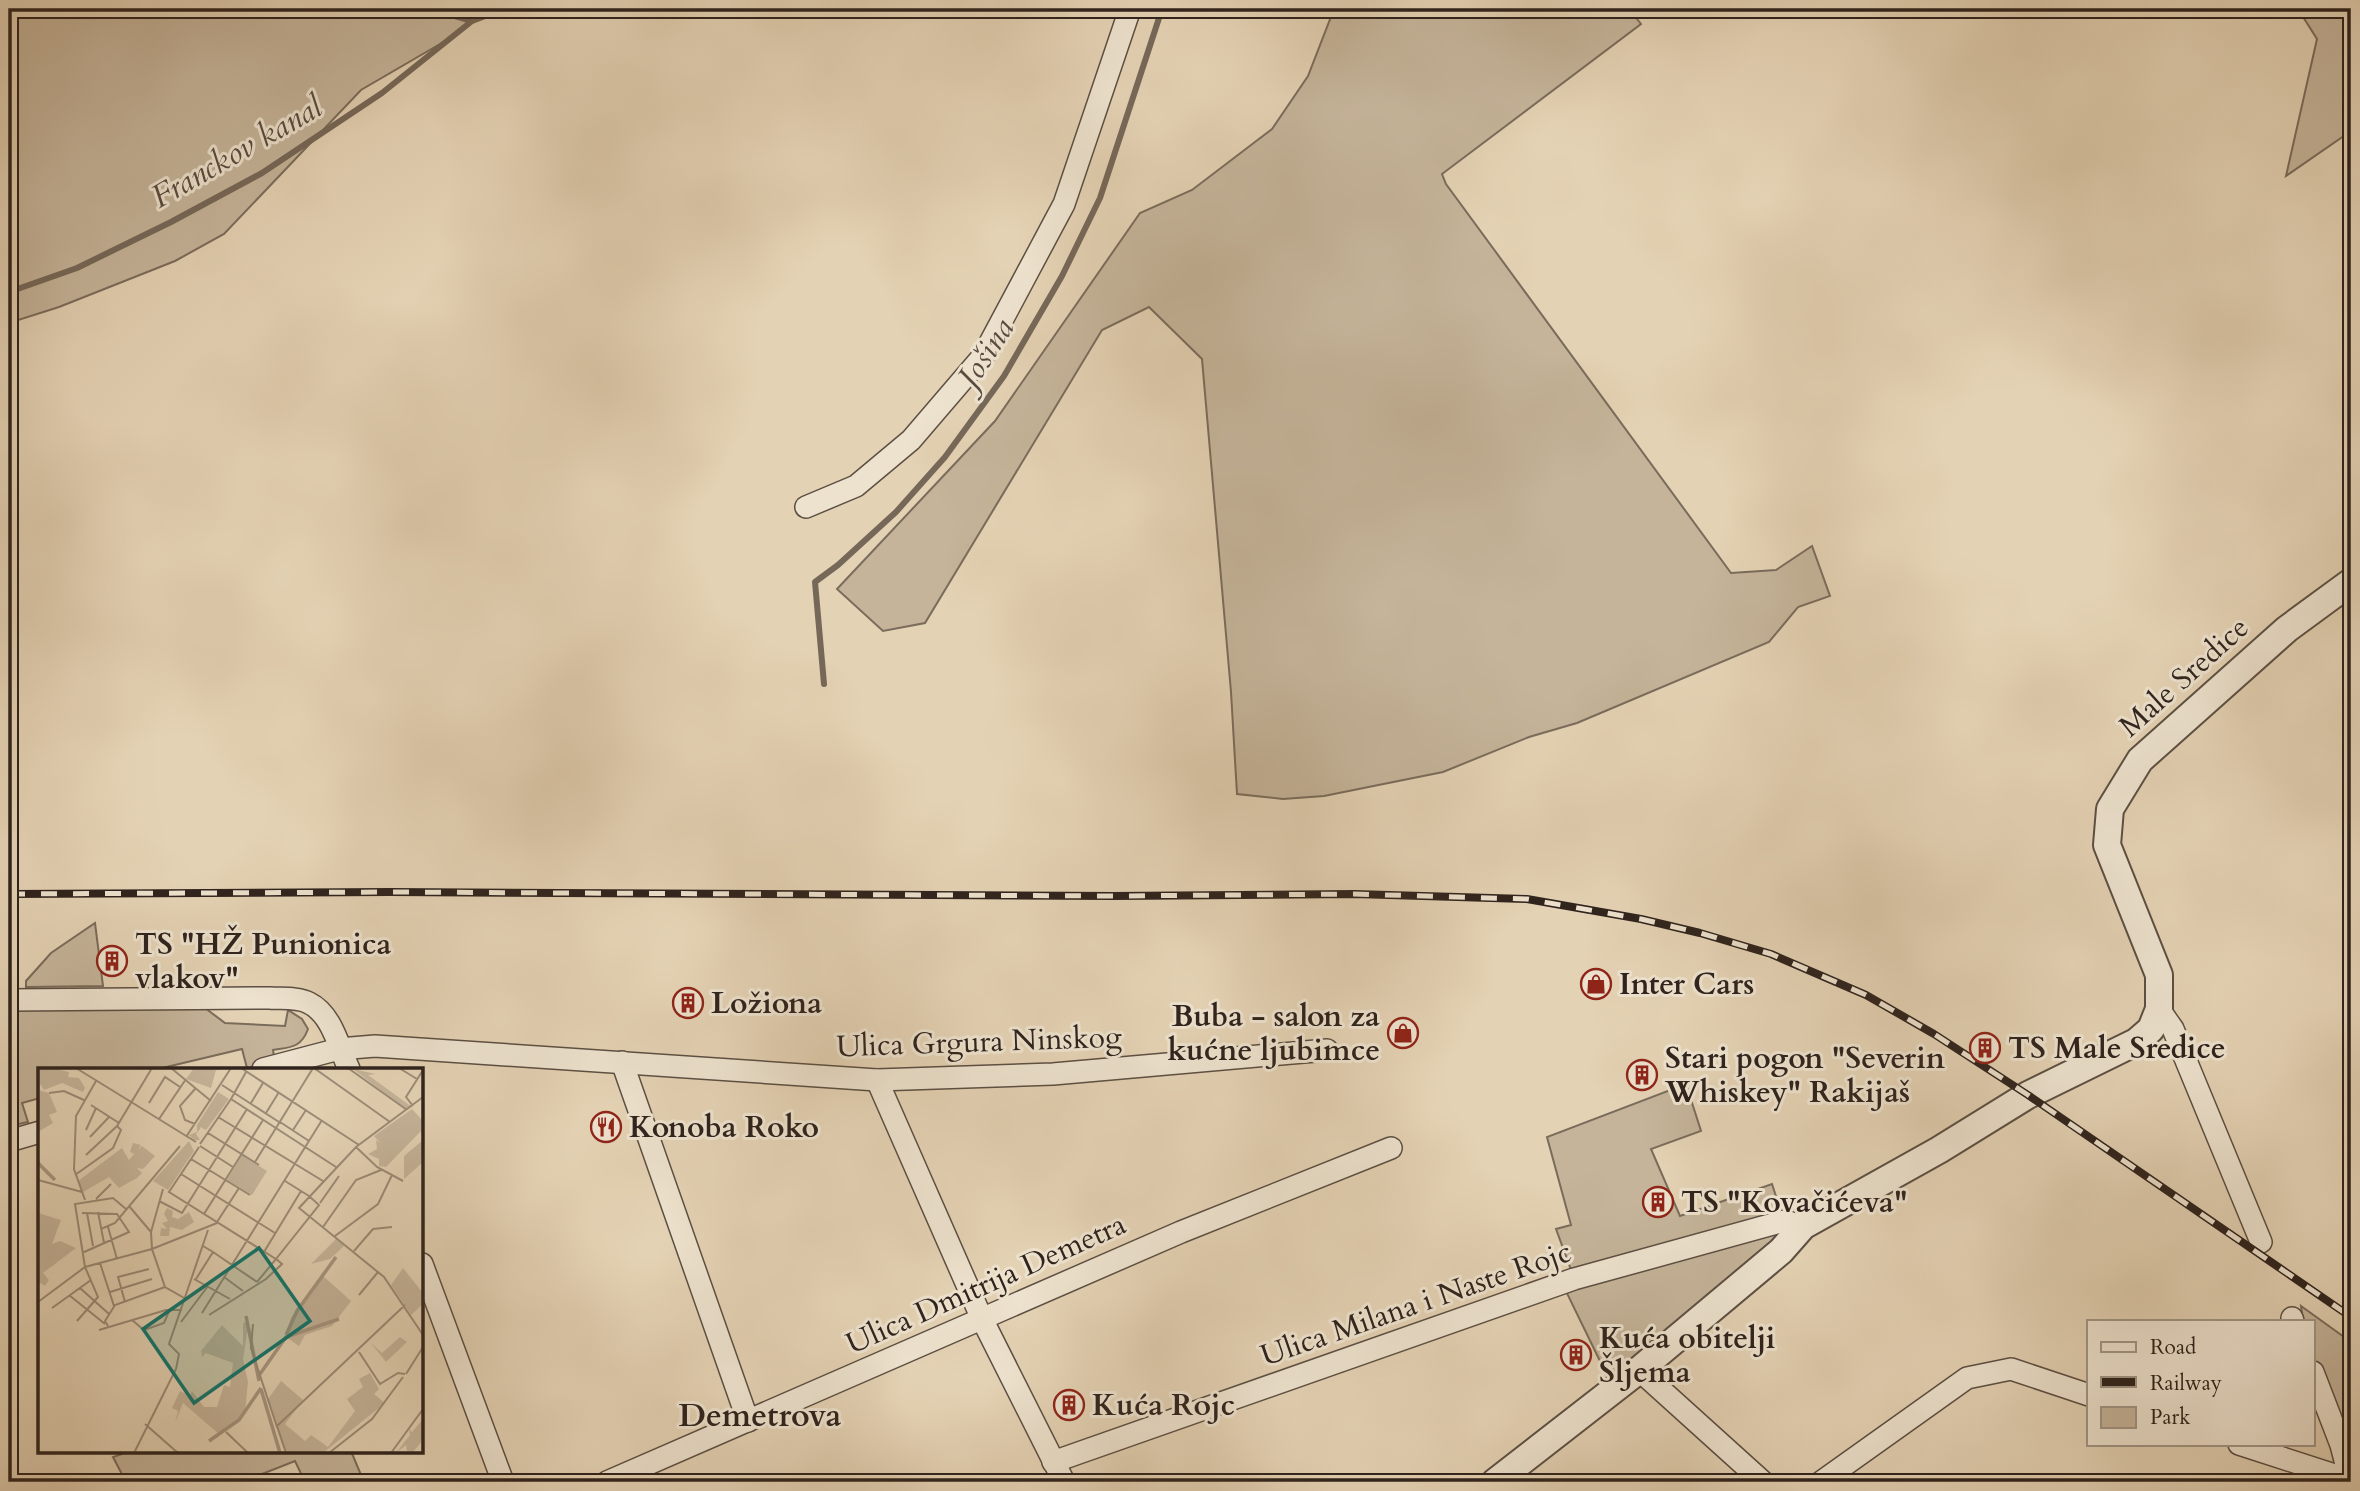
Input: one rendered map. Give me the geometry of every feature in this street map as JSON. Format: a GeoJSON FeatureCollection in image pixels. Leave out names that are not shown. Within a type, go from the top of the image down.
{"type":"FeatureCollection","features":[{"type":"Feature","properties":{"kind":"street"},"geometry":{"type":"LineString","coordinates":[[806,506],[856,485],[911,440],[983,356],[1063,204],[1130,9]]}},
{"type":"Feature","properties":{"kind":"street","name":"Male Sredice"},"geometry":{"type":"LineString","coordinates":[[2159,1009],[2159,975],[2107,845],[2110,809],[2140,760],[2287,629],[2351,582]]}},
{"type":"Feature","properties":{"kind":"street"},"geometry":{"type":"LineString","coordinates":[[9,1000],[291,999],[309,1003],[321,1013],[331,1028],[348,1068]]}},
{"type":"Feature","properties":{"kind":"street"},"geometry":{"type":"LineString","coordinates":[[1495,1482],[1639,1370],[1781,1251],[1803,1226],[1939,1150],[2028,1096],[2136,1042],[2151,1029],[2159,1009]]}},
{"type":"Feature","properties":{"kind":"street"},"geometry":{"type":"LineString","coordinates":[[2159,1009],[2173,1029],[2261,1242]]}},
{"type":"Feature","properties":{"kind":"street","name":"Ulica Grgura Ninskog"},"geometry":{"type":"LineString","coordinates":[[267,1068],[339,1049],[375,1046],[877,1080],[1053,1074],[1327,1050]]}},
{"type":"Feature","properties":{"kind":"street"},"geometry":{"type":"LineString","coordinates":[[622,1062],[748,1421]]}},
{"type":"Feature","properties":{"kind":"street"},"geometry":{"type":"LineString","coordinates":[[877,1080],[982,1318],[1064,1482]]}},
{"type":"Feature","properties":{"kind":"street"},"geometry":{"type":"LineString","coordinates":[[9,1141],[38,1133]]}},
{"type":"Feature","properties":{"kind":"street","name":"Ulica Dmitrija Demetra"},"geometry":{"type":"LineString","coordinates":[[607,1482],[1181,1232],[1391,1148]]}},
{"type":"Feature","properties":{"kind":"street","name":"Ulica Milana i Naste Rojc"},"geometry":{"type":"LineString","coordinates":[[1053,1462],[1574,1279],[1784,1221],[1803,1226]]}},
{"type":"Feature","properties":{"kind":"street"},"geometry":{"type":"LineString","coordinates":[[424,1269],[503,1482]]}},
{"type":"Feature","properties":{"kind":"street"},"geometry":{"type":"LineString","coordinates":[[1821,1482],[1967,1378],[2011,1369],[2087,1394]]}},
{"type":"Feature","properties":{"kind":"street"},"geometry":{"type":"LineString","coordinates":[[1639,1370],[1763,1482]]}},
{"type":"Feature","properties":{"kind":"street"},"geometry":{"type":"LineString","coordinates":[[2314,1375],[2341,1445],[2351,1481]]}},
{"type":"Feature","properties":{"kind":"street"},"geometry":{"type":"LineString","coordinates":[[2245,1446],[2351,1481]]}},
{"type":"Feature","properties":{"kind":"green space"},"geometry":{"type":"Polygon","coordinates":[[[9,9],[473,9],[472,21],[452,37],[361,90],[224,234],[175,261],[59,307],[9,323],[9,9]]]}},
{"type":"Feature","properties":{"kind":"green space"},"geometry":{"type":"Polygon","coordinates":[[[1334,9],[1629,9],[1641,24],[1442,174],[1446,184],[1731,573],[1776,570],[1812,546],[1830,596],[1798,607],[1769,642],[1577,723],[1529,737],[1443,772],[1324,796],[1283,799],[1237,794],[1231,692],[1202,359],[1149,307],[1102,330],[925,623],[883,631],[837,589],[995,421],[1140,213],[1192,190],[1272,129],[1308,76],[1334,9]]]}},
{"type":"Feature","properties":{"kind":"green space"},"geometry":{"type":"Polygon","coordinates":[[[2298,9],[2351,9],[2351,131],[2286,176],[2317,39],[2298,9]]]}},
{"type":"Feature","properties":{"kind":"green space"},"geometry":{"type":"Polygon","coordinates":[[[95,923],[103,986],[26,987],[26,981],[51,953],[95,923]]]}},
{"type":"Feature","properties":{"kind":"green space"},"geometry":{"type":"Polygon","coordinates":[[[205,1008],[225,1023],[285,1026],[288,1010],[302,1019],[308,1029],[299,1043],[273,1050],[275,1063],[247,1068],[242,1049],[162,1068],[38,1068],[38,1099],[22,1103],[28,1122],[9,1126],[9,1009],[205,1008]]]}},
{"type":"Feature","properties":{"kind":"green space"},"geometry":{"type":"Polygon","coordinates":[[[1686,1084],[1701,1131],[1651,1149],[1680,1216],[1772,1184],[1784,1221],[1780,1232],[1785,1241],[1614,1390],[1562,1283],[1574,1278],[1556,1229],[1571,1225],[1547,1137],[1686,1084]]]}},
{"type":"Feature","properties":{"kind":"green space"},"geometry":{"type":"Polygon","coordinates":[[[2301,1306],[2351,1342],[2351,1429],[2340,1436],[2314,1361],[2314,1320],[2303,1320],[2301,1306]]]}},
{"type":"Feature","properties":{"kind":"green space"},"geometry":{"type":"Polygon","coordinates":[[[128,1452],[351,1452],[364,1482],[305,1482],[295,1461],[244,1482],[126,1482],[113,1457],[128,1452]]]}},
{"type":"Feature","properties":{"kind":"waterway","name":"Franckov kanal"},"geometry":{"type":"LineString","coordinates":[[431,9],[472,21],[504,9]]}},
{"type":"Feature","properties":{"kind":"waterway","name":"Jošina"},"geometry":{"type":"LineString","coordinates":[[824,684],[815,582],[838,565],[896,512],[945,457],[1004,376],[1062,276],[1100,198],[1162,9]]}},
{"type":"Feature","properties":{"kind":"waterway","name":"Franckov kanal"},"geometry":{"type":"LineString","coordinates":[[9,292],[77,268],[262,173],[382,93],[472,21]]}},
{"type":"Feature","properties":{"kind":"railway"},"geometry":{"type":"LineString","coordinates":[[9,894],[1354,894],[1527,899],[1641,919],[1771,954],[1866,995],[1934,1034],[2028,1095],[2351,1317]]}},
{"type":"Feature","properties":{"kind":"place","name":"TS \"HŽ Punionica vlakov\""},"geometry":{"type":"Point","coordinates":[112,961]}},
{"type":"Feature","properties":{"kind":"place","name":"Inter Cars"},"geometry":{"type":"Point","coordinates":[1596,984]}},
{"type":"Feature","properties":{"kind":"place","name":"Ložiona"},"geometry":{"type":"Point","coordinates":[688,1003]}},
{"type":"Feature","properties":{"kind":"place","name":"Buba - salon za kućne ljubimce"},"geometry":{"type":"Point","coordinates":[1403,1033]}},
{"type":"Feature","properties":{"kind":"place","name":"TS Male Sredice"},"geometry":{"type":"Point","coordinates":[1985,1048]}},
{"type":"Feature","properties":{"kind":"place","name":"Stari pogon \"Severin Whiskey\" Rakijaš"},"geometry":{"type":"Point","coordinates":[1642,1075]}},
{"type":"Feature","properties":{"kind":"place","name":"Konoba Roko"},"geometry":{"type":"Point","coordinates":[606,1127]}},
{"type":"Feature","properties":{"kind":"place","name":"TS \"Kovačićeva\""},"geometry":{"type":"Point","coordinates":[1658,1202]}},
{"type":"Feature","properties":{"kind":"place","name":"Kuća obitelji Šljema"},"geometry":{"type":"Point","coordinates":[1576,1355]}},
{"type":"Feature","properties":{"kind":"place","name":"Kuća Rojc"},"geometry":{"type":"Point","coordinates":[1069,1405]}},
{"type":"Feature","properties":{"kind":"district","name":"Demetrova"},"geometry":{"type":"Point","coordinates":[760,1416]}}]}
